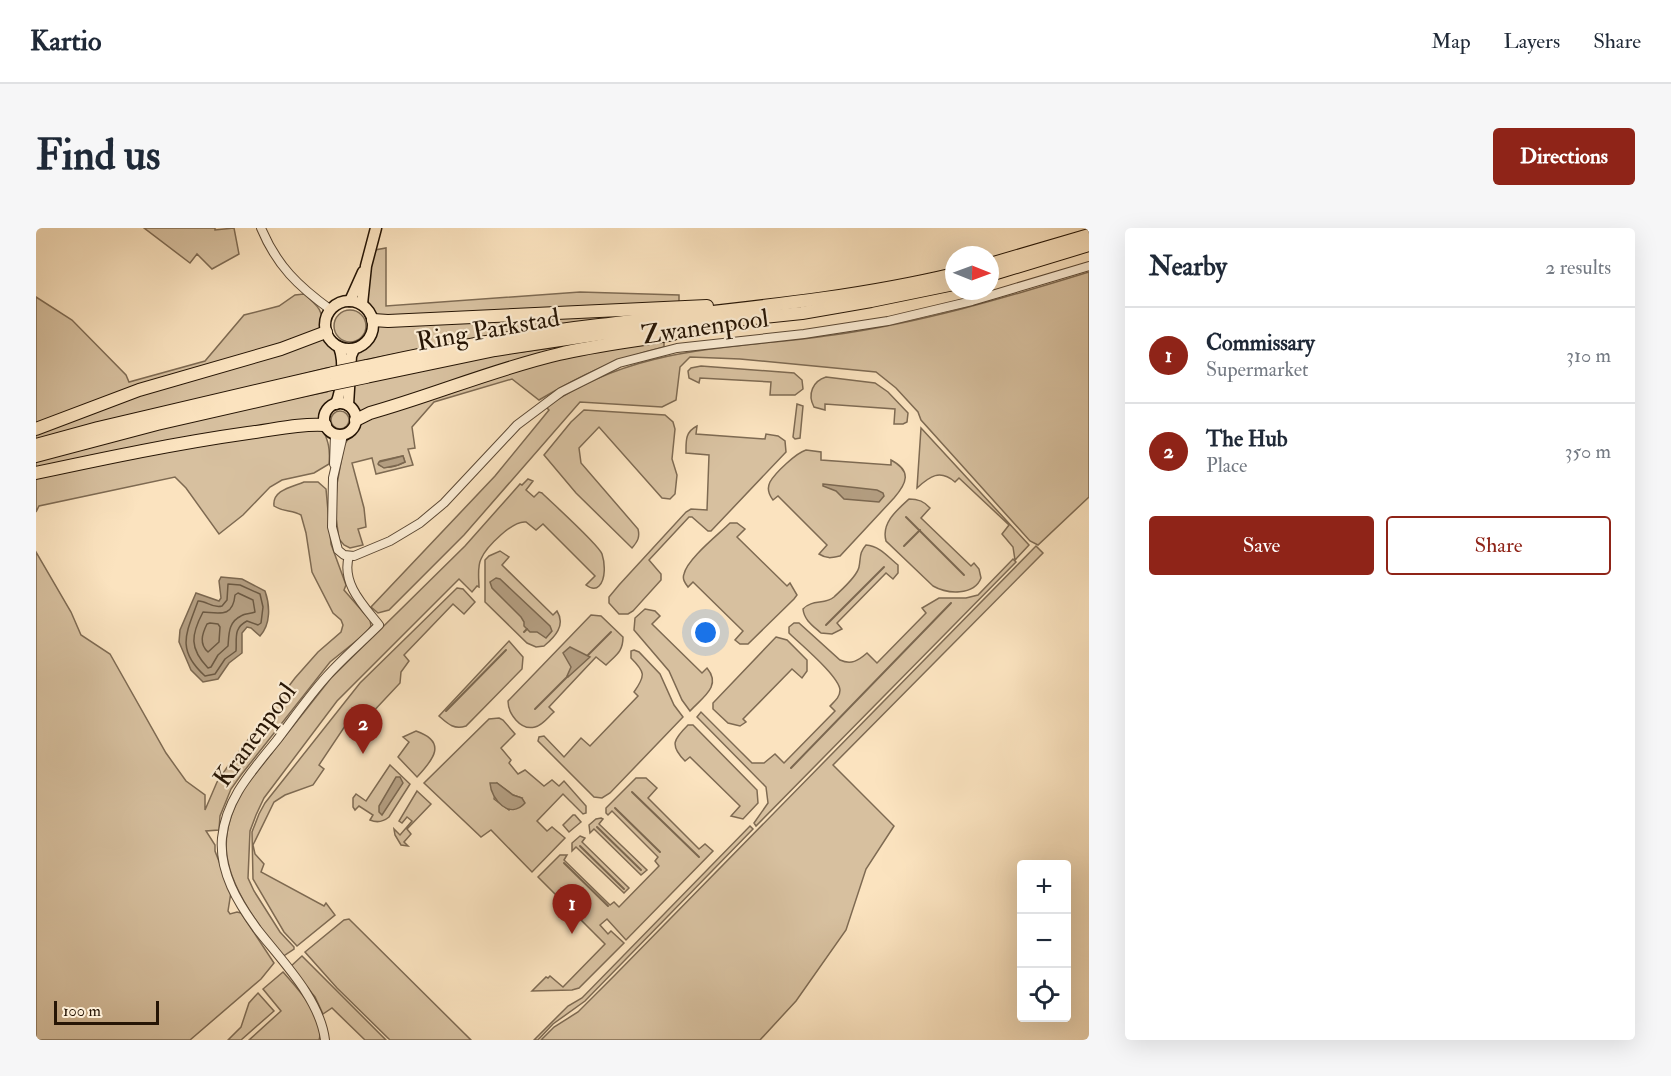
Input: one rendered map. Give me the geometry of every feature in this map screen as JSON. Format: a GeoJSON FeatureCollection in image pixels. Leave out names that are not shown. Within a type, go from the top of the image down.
{"type":"FeatureCollection","features":[{"type":"Feature","properties":{"kind":"highway"},"geometry":{"type":"LineString","coordinates":[[999,261],[1089,235]]}},
{"type":"Feature","properties":{"kind":"highway"},"geometry":{"type":"LineString","coordinates":[[999,272],[1089,245]]}},
{"type":"Feature","properties":{"kind":"highway","name":"Ring Parkstad"},"geometry":{"type":"LineString","coordinates":[[36,445],[109,426],[332,379],[522,335],[773,306],[844,296],[945,276]]}},
{"type":"Feature","properties":{"kind":"highway","name":"Ring Parkstad"},"geometry":{"type":"LineString","coordinates":[[367,371],[600,334],[844,306],[945,286]]}},
{"type":"Feature","properties":{"kind":"highway"},"geometry":{"type":"LineString","coordinates":[[373,320],[690,307],[773,306]]}},
{"type":"Feature","properties":{"kind":"highway"},"geometry":{"type":"LineString","coordinates":[[356,420],[370,413],[494,372],[559,354],[753,318]]}},
{"type":"Feature","properties":{"kind":"highway"},"geometry":{"type":"LineString","coordinates":[[36,429],[138,390],[281,349],[326,332]]}},
{"type":"Feature","properties":{"kind":"highway","name":"Ring Parkstad"},"geometry":{"type":"LineString","coordinates":[[36,456],[332,379]]}},
{"type":"Feature","properties":{"kind":"highway"},"geometry":{"type":"LineString","coordinates":[[36,473],[209,439],[310,425],[334,432]]}},
{"type":"Feature","properties":{"kind":"main road"},"geometry":{"type":"LineString","coordinates":[[362,304],[366,266],[376,228]]}},
{"type":"Feature","properties":{"kind":"main road"},"geometry":{"type":"LineString","coordinates":[[350,301],[366,266]]}},
{"type":"Feature","properties":{"kind":"main road"},"geometry":{"type":"LineString","coordinates":[[350,301],[362,304],[373,320],[369,339],[354,349],[339,347],[326,332],[326,322],[331,310],[335,306],[350,301]]}},
{"type":"Feature","properties":{"kind":"main road"},"geometry":{"type":"LineString","coordinates":[[336,404],[348,405],[355,413],[356,420],[352,430],[334,432],[326,412],[336,404],[338,395],[342,360],[339,347]]}},
{"type":"Feature","properties":{"kind":"main road"},"geometry":{"type":"LineString","coordinates":[[348,405],[351,356],[354,349]]}},
{"type":"Feature","properties":{"kind":"street"},"geometry":{"type":"LineString","coordinates":[[261,228],[272,252],[286,271],[300,286],[331,310]]}},
{"type":"Feature","properties":{"kind":"street","name":"Zwanenpool"},"geometry":{"type":"LineString","coordinates":[[349,556],[380,546],[420,522],[444,503],[517,425],[561,392],[619,363],[677,348],[804,334],[888,321],[972,301],[1089,266]]}},
{"type":"Feature","properties":{"kind":"street"},"geometry":{"type":"LineString","coordinates":[[334,432],[333,534],[338,550],[341,554],[349,556]]}},
{"type":"Feature","properties":{"kind":"street","name":"Kranenpool"},"geometry":{"type":"LineString","coordinates":[[325,1040],[322,1022],[315,1007],[251,921],[234,893],[225,870],[222,839],[224,822],[238,790],[328,675],[379,625],[363,606],[350,584],[347,574],[349,556]]}},
{"type":"Feature","properties":{"kind":"shaded area"},"geometry":{"type":"Polygon","coordinates":[[[144,228],[215,228],[215,230],[234,228],[239,254],[212,269],[197,254],[190,263],[144,228]]]}},
{"type":"Feature","properties":{"kind":"shaded area"},"geometry":{"type":"Polygon","coordinates":[[[386,248],[386,306],[580,292],[679,295],[679,304],[380,319],[369,304],[367,287],[375,250],[386,248]]]}},
{"type":"Feature","properties":{"kind":"shaded area"},"geometry":{"type":"Polygon","coordinates":[[[1089,272],[1089,497],[1038,545],[1030,541],[921,420],[918,412],[896,388],[876,372],[740,359],[690,357],[680,367],[676,400],[662,407],[580,402],[464,535],[389,610],[378,613],[371,607],[495,476],[549,410],[546,407],[580,386],[615,371],[650,360],[721,348],[866,330],[930,317],[1089,272]]]}},
{"type":"Feature","properties":{"kind":"shaded area"},"geometry":{"type":"Polygon","coordinates":[[[304,294],[319,309],[322,318],[320,329],[339,355],[334,396],[324,409],[320,421],[329,446],[329,464],[314,473],[282,480],[270,487],[243,515],[219,534],[186,488],[175,477],[39,506],[36,512],[36,461],[229,411],[327,392],[327,368],[36,442],[36,297],[72,320],[126,375],[129,382],[205,361],[244,315],[279,306],[295,295],[304,294]]]}},
{"type":"Feature","properties":{"kind":"shaded area"},"geometry":{"type":"Polygon","coordinates":[[[350,310],[362,314],[366,326],[362,338],[350,342],[338,338],[334,326],[338,314],[350,310]]]}},
{"type":"Feature","properties":{"kind":"shaded area"},"geometry":{"type":"Polygon","coordinates":[[[673,312],[498,334],[354,362],[372,338],[377,325],[673,312]]]}},
{"type":"Feature","properties":{"kind":"shaded area"},"geometry":{"type":"Polygon","coordinates":[[[664,338],[664,347],[600,368],[539,400],[512,379],[434,402],[412,427],[415,448],[408,449],[413,465],[376,474],[372,458],[352,463],[364,508],[366,527],[358,529],[363,545],[350,548],[344,545],[339,539],[335,510],[337,484],[344,445],[360,422],[514,369],[664,338]],[[403,456],[380,461],[379,465],[389,467],[405,462],[403,456]]]}},
{"type":"Feature","properties":{"kind":"shaded area"},"geometry":{"type":"Polygon","coordinates":[[[617,339],[358,414],[352,404],[350,386],[476,358],[617,339]]]}},
{"type":"Feature","properties":{"kind":"shaded area"},"geometry":{"type":"Polygon","coordinates":[[[701,366],[794,373],[802,380],[803,389],[795,395],[770,395],[771,382],[700,378],[699,383],[689,378],[688,371],[701,366]]]}},
{"type":"Feature","properties":{"kind":"shaded area"},"geometry":{"type":"Polygon","coordinates":[[[826,377],[875,383],[888,392],[908,413],[907,422],[894,424],[895,409],[825,404],[825,410],[814,407],[811,397],[812,389],[826,377]]]}},
{"type":"Feature","properties":{"kind":"shaded area"},"geometry":{"type":"Polygon","coordinates":[[[797,404],[803,406],[800,438],[795,439],[793,437],[797,404]]]}},
{"type":"Feature","properties":{"kind":"shaded area"},"geometry":{"type":"Polygon","coordinates":[[[584,410],[665,415],[673,422],[675,429],[672,459],[677,475],[675,494],[670,499],[662,498],[599,427],[579,448],[581,463],[638,529],[638,539],[632,548],[576,493],[544,455],[584,410]]]}},
{"type":"Feature","properties":{"kind":"shaded area"},"geometry":{"type":"Polygon","coordinates":[[[336,411],[344,411],[349,416],[347,427],[336,429],[331,424],[331,416],[336,411]]]}},
{"type":"Feature","properties":{"kind":"shaded area"},"geometry":{"type":"Polygon","coordinates":[[[697,426],[696,434],[765,439],[766,434],[778,436],[785,441],[786,452],[711,531],[689,517],[649,560],[661,574],[661,580],[633,611],[628,614],[619,614],[609,603],[609,597],[619,585],[686,512],[691,509],[707,510],[709,455],[686,453],[688,434],[697,426]]]}},
{"type":"Feature","properties":{"kind":"shaded area"},"geometry":{"type":"Polygon","coordinates":[[[921,428],[1029,545],[1015,560],[1013,547],[1002,534],[1009,525],[959,478],[955,482],[945,476],[935,476],[917,488],[921,428]]]}},
{"type":"Feature","properties":{"kind":"shaded area"},"geometry":{"type":"Polygon","coordinates":[[[806,450],[821,452],[821,460],[891,465],[891,460],[898,464],[905,473],[904,482],[898,493],[840,556],[829,558],[819,554],[827,545],[778,496],[773,500],[770,494],[769,484],[776,474],[806,450]]]}},
{"type":"Feature","properties":{"kind":"shaded area"},"geometry":{"type":"Polygon","coordinates":[[[528,479],[533,481],[526,490],[534,497],[539,492],[542,493],[599,549],[604,566],[601,583],[594,588],[586,585],[595,576],[543,524],[536,530],[526,522],[514,525],[494,541],[481,559],[479,587],[477,586],[472,592],[459,579],[337,701],[264,798],[250,831],[248,878],[280,932],[294,947],[282,957],[244,902],[230,870],[226,839],[235,805],[245,787],[331,678],[465,546],[520,484],[522,485],[528,479]]]}},
{"type":"Feature","properties":{"kind":"shaded area"},"geometry":{"type":"Polygon","coordinates":[[[304,482],[318,482],[326,489],[331,544],[346,585],[344,590],[370,620],[371,626],[366,633],[330,662],[241,775],[231,789],[220,816],[219,830],[206,831],[215,845],[215,851],[231,892],[228,911],[230,914],[241,913],[274,963],[261,979],[190,1040],[36,1040],[36,552],[71,612],[81,635],[110,654],[166,753],[186,781],[205,795],[205,810],[217,782],[295,678],[318,652],[341,632],[343,625],[341,620],[333,613],[312,572],[301,515],[274,506],[279,493],[304,482]]]}},
{"type":"Feature","properties":{"kind":"shaded area"},"geometry":{"type":"Polygon","coordinates":[[[909,499],[921,501],[930,508],[921,518],[971,566],[974,563],[979,569],[981,578],[973,588],[952,592],[933,586],[886,541],[888,523],[895,512],[909,499]]]}},
{"type":"Feature","properties":{"kind":"shaded area"},"geometry":{"type":"Polygon","coordinates":[[[730,523],[737,523],[745,529],[737,537],[787,586],[790,583],[797,595],[748,644],[740,644],[735,640],[743,631],[693,582],[688,587],[683,576],[691,561],[730,523]]]}},
{"type":"Feature","properties":{"kind":"shaded area"},"geometry":{"type":"Polygon","coordinates":[[[866,545],[876,547],[887,555],[898,565],[898,573],[893,579],[886,573],[837,623],[842,629],[832,634],[821,633],[807,620],[803,609],[810,604],[827,601],[834,597],[848,583],[858,571],[861,553],[866,545]]]}},
{"type":"Feature","properties":{"kind":"shaded area"},"geometry":{"type":"Polygon","coordinates":[[[1036,546],[1043,553],[833,765],[894,826],[866,869],[846,930],[796,1001],[760,1040],[541,1040],[554,1027],[578,1012],[1036,546]]]}},
{"type":"Feature","properties":{"kind":"shaded area"},"geometry":{"type":"Polygon","coordinates":[[[500,551],[509,557],[502,565],[553,615],[557,611],[560,626],[552,639],[544,646],[536,647],[527,643],[485,602],[485,560],[500,551]]]}},
{"type":"Feature","properties":{"kind":"shaded area"},"geometry":{"type":"Polygon","coordinates":[[[1013,559],[1016,562],[756,826],[754,823],[768,803],[766,787],[697,717],[701,712],[752,763],[764,763],[775,754],[784,763],[835,711],[830,706],[838,697],[840,690],[826,669],[789,633],[789,627],[794,623],[799,623],[840,660],[854,661],[867,653],[877,663],[926,613],[922,608],[939,598],[966,598],[978,595],[1013,559]]]}},
{"type":"Feature","properties":{"kind":"shaded area"},"geometry":{"type":"Polygon","coordinates":[[[457,588],[463,589],[475,602],[464,614],[453,604],[404,655],[409,661],[401,672],[400,683],[369,716],[357,708],[319,765],[324,769],[313,785],[285,795],[274,802],[253,845],[255,854],[264,864],[261,872],[324,906],[326,903],[335,915],[297,946],[284,932],[253,879],[252,832],[259,814],[265,803],[360,683],[457,588]]]}},
{"type":"Feature","properties":{"kind":"shaded area"},"geometry":{"type":"Polygon","coordinates":[[[645,609],[655,611],[660,616],[652,624],[702,673],[707,668],[711,674],[712,686],[690,711],[682,700],[669,671],[634,630],[635,618],[645,609]]]}},
{"type":"Feature","properties":{"kind":"shaded area"},"geometry":{"type":"Polygon","coordinates":[[[591,615],[601,616],[623,637],[620,650],[606,665],[596,657],[549,707],[554,712],[541,725],[530,728],[520,724],[513,716],[508,701],[591,615]]]}},
{"type":"Feature","properties":{"kind":"shaded area"},"geometry":{"type":"Polygon","coordinates":[[[776,637],[787,640],[807,660],[807,671],[802,678],[792,669],[743,719],[746,722],[740,726],[728,723],[713,709],[713,703],[776,637]]]}},
{"type":"Feature","properties":{"kind":"shaded area"},"geometry":{"type":"Polygon","coordinates":[[[509,641],[523,657],[522,669],[466,726],[455,727],[445,722],[439,716],[509,641]]]}},
{"type":"Feature","properties":{"kind":"shaded area"},"geometry":{"type":"Polygon","coordinates":[[[631,651],[639,652],[660,674],[674,705],[683,717],[610,793],[602,798],[594,797],[538,741],[539,737],[544,736],[564,757],[581,738],[590,746],[638,696],[634,692],[641,681],[642,674],[631,658],[631,651]]]}},
{"type":"Feature","properties":{"kind":"shaded area"},"geometry":{"type":"Polygon","coordinates":[[[489,719],[503,720],[515,734],[501,748],[511,760],[509,763],[518,774],[525,770],[544,786],[552,780],[559,786],[564,781],[586,806],[586,813],[583,814],[563,794],[537,821],[547,831],[552,827],[565,838],[532,872],[491,830],[481,837],[424,783],[489,719]],[[497,783],[494,799],[509,810],[522,798],[513,795],[497,783]]]}},
{"type":"Feature","properties":{"kind":"shaded area"},"geometry":{"type":"Polygon","coordinates":[[[688,725],[693,725],[757,790],[758,803],[743,819],[731,816],[740,806],[690,757],[685,761],[677,751],[675,742],[688,725]]]}},
{"type":"Feature","properties":{"kind":"shaded area"},"geometry":{"type":"Polygon","coordinates":[[[416,731],[426,735],[435,746],[432,758],[417,777],[398,757],[409,742],[403,737],[416,731]]]}},
{"type":"Feature","properties":{"kind":"shaded area"},"geometry":{"type":"Polygon","coordinates":[[[390,765],[410,784],[389,817],[380,822],[370,820],[373,815],[359,806],[355,810],[353,798],[356,794],[366,801],[390,765]]]}},
{"type":"Feature","properties":{"kind":"shaded area"},"geometry":{"type":"Polygon","coordinates":[[[636,778],[646,778],[657,788],[648,798],[699,849],[705,844],[713,851],[626,940],[607,919],[600,925],[608,934],[611,931],[624,943],[579,988],[532,991],[550,976],[563,987],[605,944],[538,877],[560,855],[567,855],[564,860],[610,905],[614,902],[619,907],[659,866],[655,861],[658,857],[612,811],[608,815],[606,813],[606,808],[636,778]]]}},
{"type":"Feature","properties":{"kind":"shaded area"},"geometry":{"type":"Polygon","coordinates":[[[417,791],[431,804],[407,829],[411,834],[404,842],[408,846],[401,845],[394,829],[400,835],[412,821],[407,817],[402,823],[399,821],[417,791]]]}},
{"type":"Feature","properties":{"kind":"shaded area"},"geometry":{"type":"Polygon","coordinates":[[[573,815],[581,822],[569,832],[563,825],[573,815]]]}},
{"type":"Feature","properties":{"kind":"shaded area"},"geometry":{"type":"Polygon","coordinates":[[[603,819],[599,824],[647,870],[641,875],[594,829],[590,833],[589,825],[603,819]]]}},
{"type":"Feature","properties":{"kind":"shaded area"},"geometry":{"type":"Polygon","coordinates":[[[750,826],[753,829],[585,1001],[553,1024],[538,1040],[534,1040],[568,1006],[582,998],[750,826]]]}},
{"type":"Feature","properties":{"kind":"shaded area"},"geometry":{"type":"Polygon","coordinates":[[[580,836],[585,838],[582,842],[629,888],[624,893],[576,847],[572,851],[572,843],[580,836]]]}},
{"type":"Feature","properties":{"kind":"shaded area"},"geometry":{"type":"Polygon","coordinates":[[[349,919],[471,1040],[390,1040],[337,988],[305,952],[344,920],[349,919]]]}},
{"type":"Feature","properties":{"kind":"shaded area"},"geometry":{"type":"Polygon","coordinates":[[[302,956],[386,1040],[365,1040],[332,1008],[323,1014],[315,997],[290,967],[302,956]]]}},
{"type":"Feature","properties":{"kind":"shaded area"},"geometry":{"type":"Polygon","coordinates":[[[283,972],[315,1013],[319,1023],[319,1040],[249,1040],[281,1011],[263,989],[283,972]]]}},
{"type":"Feature","properties":{"kind":"shaded area"},"geometry":{"type":"Polygon","coordinates":[[[258,993],[274,1011],[241,1040],[228,1040],[241,1027],[249,1003],[258,993]]]}},
{"type":"Feature","properties":{"kind":"water"},"geometry":{"type":"Polygon","coordinates":[[[403,456],[405,462],[398,465],[384,468],[378,464],[379,462],[403,456]]]}},
{"type":"Feature","properties":{"kind":"water"},"geometry":{"type":"Polygon","coordinates":[[[823,484],[877,490],[884,496],[879,502],[844,499],[836,491],[823,484]]]}},
{"type":"Feature","properties":{"kind":"water"},"geometry":{"type":"Polygon","coordinates":[[[221,577],[242,579],[265,591],[269,608],[268,620],[260,636],[247,627],[242,633],[242,653],[229,663],[218,679],[203,682],[191,670],[179,642],[180,630],[196,593],[219,601],[221,577]]]}},
{"type":"Feature","properties":{"kind":"water"},"geometry":{"type":"Polygon","coordinates":[[[496,578],[500,579],[550,626],[552,631],[546,638],[537,632],[530,632],[524,626],[521,617],[492,588],[490,582],[496,578]]]}},
{"type":"Feature","properties":{"kind":"water"},"geometry":{"type":"Polygon","coordinates":[[[570,647],[590,657],[568,677],[571,667],[563,653],[570,647]]]}},
{"type":"Feature","properties":{"kind":"water"},"geometry":{"type":"Polygon","coordinates":[[[396,777],[400,777],[403,783],[382,815],[379,812],[379,806],[396,777]]]}},
{"type":"Feature","properties":{"kind":"water"},"geometry":{"type":"Polygon","coordinates":[[[490,783],[497,783],[513,795],[522,798],[525,803],[513,809],[502,806],[494,796],[490,783]]]}},
{"type":"Feature","properties":{"kind":"waterway"},"geometry":{"type":"LineString","coordinates":[[906,517],[964,575]]}},
{"type":"Feature","properties":{"kind":"waterway"},"geometry":{"type":"LineString","coordinates":[[904,546],[920,530]]}},
{"type":"Feature","properties":{"kind":"waterway"},"geometry":{"type":"LineString","coordinates":[[826,625],[884,567]]}},
{"type":"Feature","properties":{"kind":"waterway"},"geometry":{"type":"LineString","coordinates":[[791,768],[951,603]]}},
{"type":"Feature","properties":{"kind":"waterway"},"geometry":{"type":"LineString","coordinates":[[524,632],[527,629]]}},
{"type":"Feature","properties":{"kind":"waterway"},"geometry":{"type":"LineString","coordinates":[[588,655],[611,632]]}},
{"type":"Feature","properties":{"kind":"waterway"},"geometry":{"type":"LineString","coordinates":[[446,711],[506,650]]}},
{"type":"Feature","properties":{"kind":"waterway"},"geometry":{"type":"LineString","coordinates":[[535,709],[568,676]]}},
{"type":"Feature","properties":{"kind":"waterway"},"geometry":{"type":"LineString","coordinates":[[632,792],[699,857]]}},
{"type":"Feature","properties":{"kind":"waterway"},"geometry":{"type":"LineString","coordinates":[[615,808],[660,852]]}},
{"type":"Feature","properties":{"kind":"waterway"},"geometry":{"type":"LineString","coordinates":[[597,827],[641,870]]}},
{"type":"Feature","properties":{"kind":"waterway"},"geometry":{"type":"LineString","coordinates":[[580,846],[624,889]]}},
{"type":"Feature","properties":{"kind":"waterway"},"geometry":{"type":"LineString","coordinates":[[564,863],[608,906]]}},
{"type":"Feature","properties":{"kind":"place","name":"The Hub"},"geometry":{"type":"Point","coordinates":[363,754]}},
{"type":"Feature","properties":{"kind":"place","name":"Commissary"},"geometry":{"type":"Point","coordinates":[572,934]}}]}
